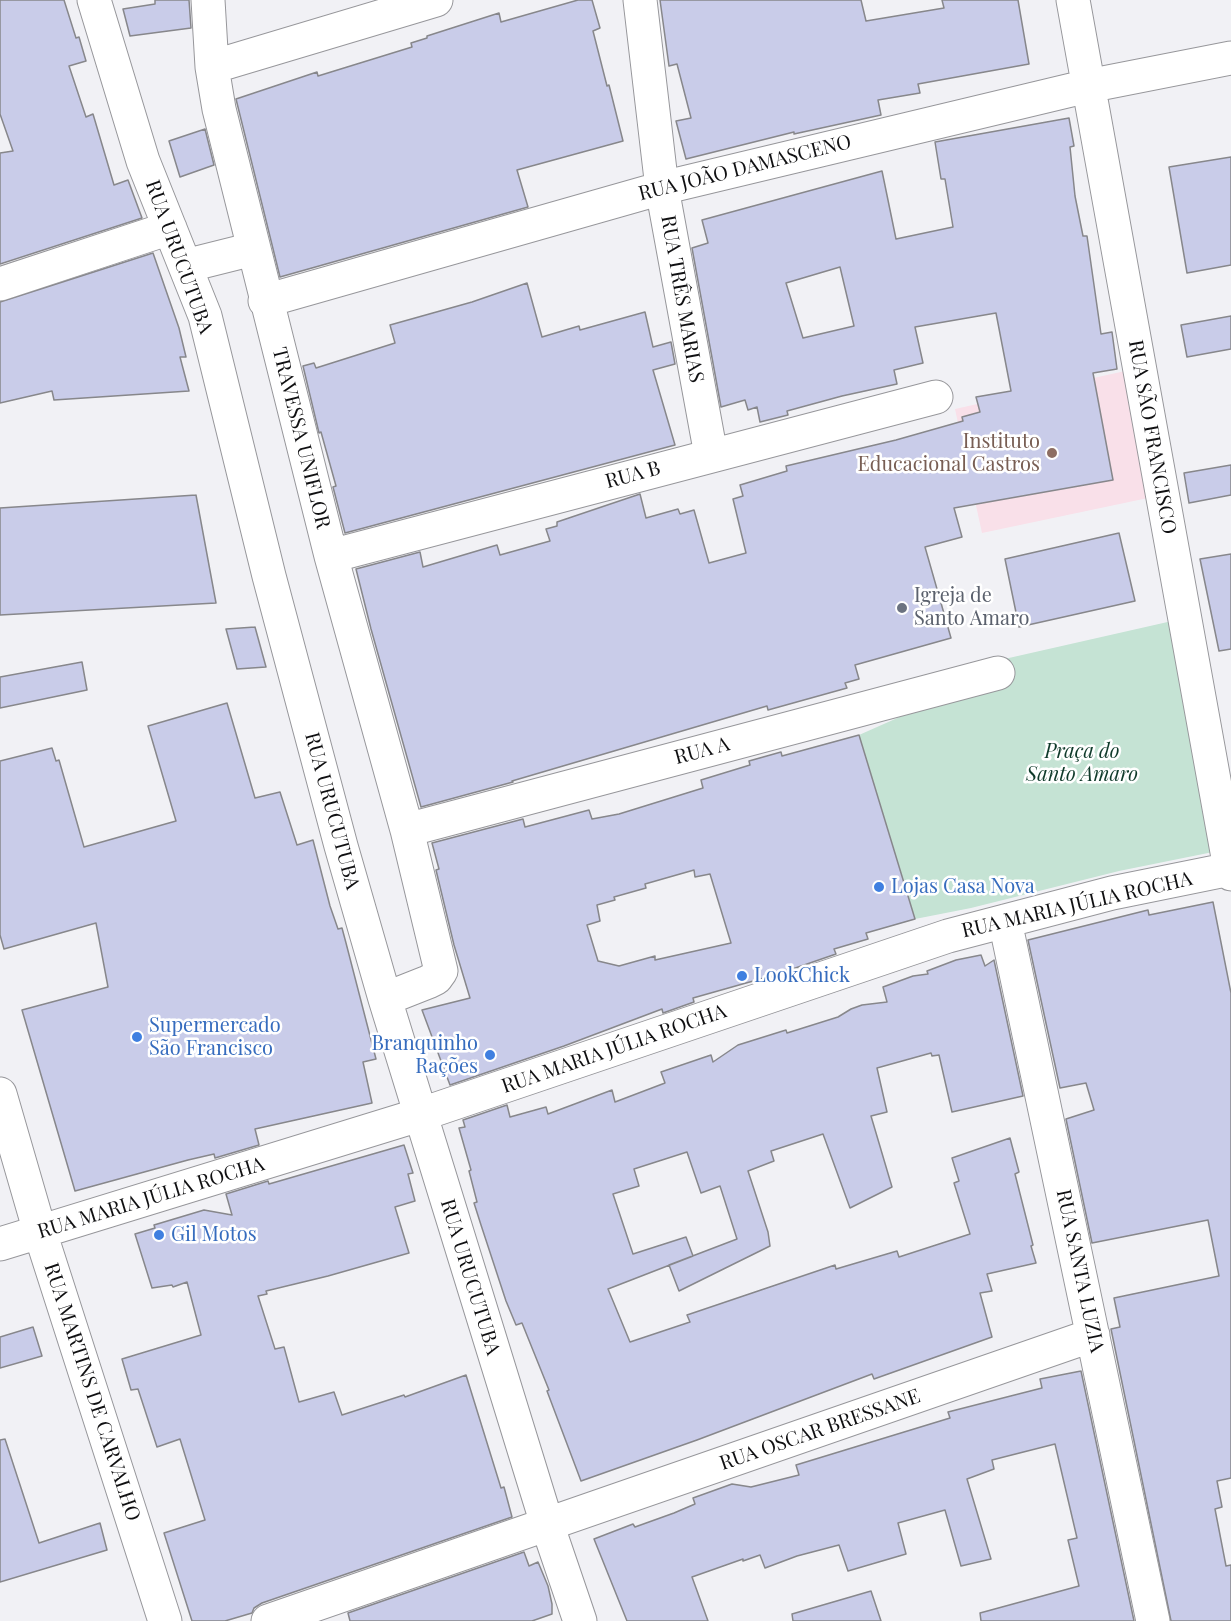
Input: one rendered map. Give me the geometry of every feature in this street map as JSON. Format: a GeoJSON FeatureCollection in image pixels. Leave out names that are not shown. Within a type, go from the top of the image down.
{"type":"FeatureCollection","features":[{"type":"Feature","properties":{"kind":"street","name":"RUA URUCUTUBA"},"geometry":{"type":"LineString","coordinates":[[94,0],[143,161],[205,316],[269,576],[341,846],[419,1115],[547,1524],[580,1621]]}},
{"type":"Feature","properties":{"kind":"street","name":"TRAVESSA UNIFLOR"},"geometry":{"type":"LineString","coordinates":[[208,0],[212,66],[219,110],[265,301],[331,556],[407,830],[441,971],[436,978],[385,999]]}},
{"type":"Feature","properties":{"kind":"street"},"geometry":{"type":"LineString","coordinates":[[212,66],[436,0]]}},
{"type":"Feature","properties":{"kind":"street","name":"RUA TRÊS MARIAS"},"geometry":{"type":"LineString","coordinates":[[640,0],[662,188],[711,455]]}},
{"type":"Feature","properties":{"kind":"street","name":"RUA SÃO FRANCISCO"},"geometry":{"type":"LineString","coordinates":[[1073,0],[1231,871]]}},
{"type":"Feature","properties":{"kind":"street","name":"RUA JOÃO DAMASCENO"},"geometry":{"type":"LineString","coordinates":[[265,301],[662,188],[1088,86],[1231,58]]}},
{"type":"Feature","properties":{"kind":"street"},"geometry":{"type":"LineString","coordinates":[[0,284],[170,228]]}},
{"type":"Feature","properties":{"kind":"street"},"geometry":{"type":"LineString","coordinates":[[185,266],[253,249]]}},
{"type":"Feature","properties":{"kind":"street","name":"RUA B"},"geometry":{"type":"LineString","coordinates":[[331,556],[936,397]]}},
{"type":"Feature","properties":{"kind":"street","name":"RUA A"},"geometry":{"type":"LineString","coordinates":[[407,830],[998,673]]}},
{"type":"Feature","properties":{"kind":"street","name":"RUA MARIA JÚLIA ROCHA"},"geometry":{"type":"LineString","coordinates":[[0,1244],[419,1115],[948,936],[1112,893],[1231,871]]}},
{"type":"Feature","properties":{"kind":"street","name":"RUA SANTA LUZIA"},"geometry":{"type":"LineString","coordinates":[[1005,921],[1153,1621]]}},
{"type":"Feature","properties":{"kind":"street","name":"RUA MARTINS DE CARVALHO"},"geometry":{"type":"LineString","coordinates":[[0,1094],[40,1232],[165,1621]]}},
{"type":"Feature","properties":{"kind":"street","name":"RUA OSCAR BRESSANE"},"geometry":{"type":"LineString","coordinates":[[268,1621],[1093,1335]]}},
{"type":"Feature","properties":{"kind":"shaded area","name":"Instituto Educacional Castros"},"geometry":{"type":"Polygon","coordinates":[[[1125,371],[1148,498],[982,533],[955,409],[1125,371]]]}},
{"type":"Feature","properties":{"kind":"green space","name":"Praça do Santo Amaro"},"geometry":{"type":"Polygon","coordinates":[[[1172,621],[1213,852],[1119,871],[971,908],[915,919],[859,735],[938,700],[1000,660],[1172,621]]]}},
{"type":"Feature","properties":{"kind":"building"},"geometry":{"type":"Polygon","coordinates":[[[0,0],[64,0],[86,61],[69,66],[86,117],[93,114],[114,185],[128,180],[142,218],[0,264],[0,153],[13,151],[0,114],[0,0]]]}},
{"type":"Feature","properties":{"kind":"building"},"geometry":{"type":"Polygon","coordinates":[[[155,0],[189,0],[191,28],[130,36],[123,9],[155,4],[155,0]]]}},
{"type":"Feature","properties":{"kind":"building"},"geometry":{"type":"Polygon","coordinates":[[[578,0],[592,0],[600,28],[593,31],[623,141],[517,170],[528,207],[280,277],[236,99],[317,72],[318,76],[412,47],[411,43],[427,38],[427,36],[499,13],[501,22],[578,0]]]}},
{"type":"Feature","properties":{"kind":"building"},"geometry":{"type":"Polygon","coordinates":[[[660,0],[861,0],[866,21],[944,8],[942,0],[1018,0],[1029,64],[918,84],[920,93],[878,100],[881,115],[794,134],[794,132],[686,159],[676,121],[691,118],[677,64],[669,66],[660,0]]]}},
{"type":"Feature","properties":{"kind":"building"},"geometry":{"type":"Polygon","coordinates":[[[1069,118],[1074,146],[1070,147],[1075,196],[1083,236],[1087,236],[1101,334],[1112,332],[1117,369],[1093,373],[1113,480],[954,508],[962,537],[925,547],[951,638],[855,665],[859,679],[845,683],[847,688],[768,710],[767,706],[421,807],[356,569],[420,552],[423,567],[497,545],[500,555],[550,541],[546,529],[557,526],[557,522],[640,494],[646,518],[678,509],[680,514],[694,510],[709,563],[746,553],[733,499],[743,496],[740,485],[787,471],[786,466],[896,440],[963,421],[962,417],[980,412],[976,397],[1011,391],[996,313],[915,327],[923,363],[894,370],[897,384],[787,411],[788,415],[760,422],[757,407],[748,410],[745,400],[721,407],[692,248],[708,243],[702,220],[882,171],[896,239],[953,227],[945,179],[941,179],[935,142],[1069,118]],[[840,267],[786,283],[803,338],[854,326],[840,267]]]}},
{"type":"Feature","properties":{"kind":"building"},"geometry":{"type":"Polygon","coordinates":[[[205,129],[214,165],[180,177],[169,141],[205,129]]]}},
{"type":"Feature","properties":{"kind":"building"},"geometry":{"type":"Polygon","coordinates":[[[1231,157],[1231,265],[1187,273],[1169,167],[1231,157]]]}},
{"type":"Feature","properties":{"kind":"building"},"geometry":{"type":"Polygon","coordinates":[[[153,253],[179,328],[186,357],[180,357],[189,391],[54,400],[52,391],[0,403],[0,302],[153,253]]]}},
{"type":"Feature","properties":{"kind":"building"},"geometry":{"type":"Polygon","coordinates":[[[527,283],[542,337],[579,326],[580,330],[645,312],[653,347],[671,342],[675,364],[653,370],[675,445],[345,533],[333,487],[336,486],[321,432],[319,433],[303,366],[314,363],[316,368],[395,343],[390,325],[472,302],[527,283]]]}},
{"type":"Feature","properties":{"kind":"building"},"geometry":{"type":"Polygon","coordinates":[[[1231,316],[1231,349],[1187,357],[1181,325],[1231,316]]]}},
{"type":"Feature","properties":{"kind":"building"},"geometry":{"type":"Polygon","coordinates":[[[1231,465],[1231,495],[1189,503],[1184,473],[1231,465]]]}},
{"type":"Feature","properties":{"kind":"building"},"geometry":{"type":"Polygon","coordinates":[[[196,495],[216,603],[0,615],[0,508],[196,495]]]}},
{"type":"Feature","properties":{"kind":"building"},"geometry":{"type":"Polygon","coordinates":[[[1119,533],[1135,601],[1019,627],[1005,559],[1119,533]]]}},
{"type":"Feature","properties":{"kind":"building"},"geometry":{"type":"Polygon","coordinates":[[[1231,554],[1231,649],[1219,651],[1200,559],[1231,554]]]}},
{"type":"Feature","properties":{"kind":"building"},"geometry":{"type":"Polygon","coordinates":[[[255,627],[266,667],[237,669],[226,629],[255,627]]]}},
{"type":"Feature","properties":{"kind":"building"},"geometry":{"type":"Polygon","coordinates":[[[82,662],[87,690],[0,708],[0,677],[82,662]]]}},
{"type":"Feature","properties":{"kind":"building"},"geometry":{"type":"Polygon","coordinates":[[[227,703],[255,798],[280,792],[297,845],[313,840],[330,906],[338,929],[342,928],[376,1059],[363,1062],[372,1103],[255,1129],[259,1145],[215,1158],[214,1154],[188,1160],[75,1191],[22,1010],[108,987],[96,923],[4,949],[0,935],[0,761],[52,748],[56,761],[59,760],[84,847],[176,821],[148,726],[227,703]]]}},
{"type":"Feature","properties":{"kind":"building"},"geometry":{"type":"Polygon","coordinates":[[[859,735],[915,919],[866,933],[868,939],[834,949],[836,954],[778,974],[693,998],[694,1002],[663,1013],[662,1009],[450,1085],[422,1010],[470,998],[454,945],[432,843],[523,819],[525,827],[589,810],[592,819],[619,814],[703,788],[701,780],[750,765],[749,761],[781,752],[782,756],[859,735]],[[694,870],[645,884],[646,888],[614,897],[615,900],[597,905],[600,921],[587,925],[598,961],[619,966],[655,956],[655,960],[731,943],[710,874],[695,877],[694,870]]]}},
{"type":"Feature","properties":{"kind":"building"},"geometry":{"type":"Polygon","coordinates":[[[1213,902],[1231,993],[1231,1478],[1217,1481],[1222,1507],[1215,1509],[1226,1566],[1231,1565],[1231,1621],[1171,1621],[1111,1329],[1120,1327],[1114,1298],[1219,1276],[1208,1220],[1092,1243],[1066,1119],[1094,1110],[1086,1083],[1060,1088],[1028,940],[1148,910],[1149,915],[1213,902]]]}},
{"type":"Feature","properties":{"kind":"building"},"geometry":{"type":"Polygon","coordinates":[[[981,955],[985,966],[994,960],[1023,1096],[952,1112],[939,1055],[932,1056],[931,1053],[877,1068],[887,1112],[871,1116],[892,1187],[850,1208],[823,1134],[771,1151],[774,1161],[748,1171],[768,1232],[770,1246],[679,1291],[669,1265],[608,1289],[630,1342],[690,1322],[687,1315],[835,1265],[836,1269],[897,1251],[899,1257],[970,1234],[954,1183],[959,1181],[952,1158],[1010,1138],[1019,1172],[1015,1174],[1036,1263],[987,1274],[992,1291],[980,1293],[992,1337],[874,1379],[872,1374],[581,1481],[547,1391],[549,1390],[522,1323],[516,1325],[506,1301],[474,1203],[477,1202],[469,1171],[471,1170],[459,1128],[465,1127],[463,1120],[507,1105],[510,1117],[546,1107],[548,1114],[612,1090],[615,1102],[665,1083],[661,1072],[711,1055],[713,1062],[738,1045],[838,1017],[862,1005],[887,1002],[883,987],[913,976],[928,974],[927,971],[956,960],[981,955]],[[687,1152],[634,1169],[639,1186],[613,1194],[633,1254],[686,1237],[693,1256],[737,1239],[720,1186],[701,1193],[687,1152]]]}},
{"type":"Feature","properties":{"kind":"building"},"geometry":{"type":"Polygon","coordinates":[[[404,1145],[413,1173],[408,1174],[415,1201],[395,1207],[409,1253],[266,1291],[267,1294],[258,1296],[275,1349],[284,1347],[299,1402],[334,1392],[342,1415],[404,1395],[405,1397],[466,1375],[512,1517],[262,1603],[254,1608],[252,1613],[225,1621],[192,1621],[164,1533],[205,1520],[180,1439],[157,1447],[138,1389],[131,1390],[122,1359],[201,1335],[187,1282],[173,1287],[172,1285],[152,1288],[135,1234],[155,1228],[154,1225],[204,1210],[232,1215],[226,1194],[404,1145]]]}},
{"type":"Feature","properties":{"kind":"building"},"geometry":{"type":"Polygon","coordinates":[[[33,1327],[42,1356],[0,1368],[0,1337],[33,1327]]]}},
{"type":"Feature","properties":{"kind":"building"},"geometry":{"type":"Polygon","coordinates":[[[1081,1371],[1134,1621],[981,1621],[980,1613],[1079,1586],[1068,1540],[1077,1538],[1055,1444],[992,1460],[994,1469],[967,1479],[991,1559],[961,1566],[945,1510],[898,1523],[906,1554],[848,1571],[839,1545],[797,1556],[765,1568],[760,1555],[743,1561],[743,1559],[692,1577],[708,1621],[627,1621],[594,1539],[633,1524],[635,1527],[674,1513],[695,1504],[693,1498],[732,1484],[751,1487],[799,1475],[796,1465],[950,1418],[948,1412],[1042,1388],[1040,1379],[1081,1371]]]}},
{"type":"Feature","properties":{"kind":"building"},"geometry":{"type":"Polygon","coordinates":[[[5,1439],[39,1543],[100,1523],[107,1550],[0,1582],[0,1440],[5,1439]]]}},
{"type":"Feature","properties":{"kind":"building"},"geometry":{"type":"Polygon","coordinates":[[[524,1552],[529,1566],[538,1562],[548,1586],[552,1614],[532,1621],[350,1621],[348,1613],[524,1552]]]}},
{"type":"Feature","properties":{"kind":"building"},"geometry":{"type":"Polygon","coordinates":[[[871,1591],[881,1621],[793,1621],[792,1614],[871,1591]]]}},
{"type":"Feature","properties":{"kind":"place","name":"Instituto Educacional Castros"},"geometry":{"type":"Point","coordinates":[1052,453]}},
{"type":"Feature","properties":{"kind":"place","name":"Igreja de Santo Amaro"},"geometry":{"type":"Point","coordinates":[902,608]}},
{"type":"Feature","properties":{"kind":"place","name":"Lojas Casa Nova"},"geometry":{"type":"Point","coordinates":[879,887]}},
{"type":"Feature","properties":{"kind":"place","name":"LookChick"},"geometry":{"type":"Point","coordinates":[742,976]}},
{"type":"Feature","properties":{"kind":"place","name":"Supermercado São Francisco"},"geometry":{"type":"Point","coordinates":[137,1037]}},
{"type":"Feature","properties":{"kind":"place","name":"Branquinho Rações"},"geometry":{"type":"Point","coordinates":[490,1055]}},
{"type":"Feature","properties":{"kind":"place","name":"Gil Motos"},"geometry":{"type":"Point","coordinates":[159,1235]}}]}
